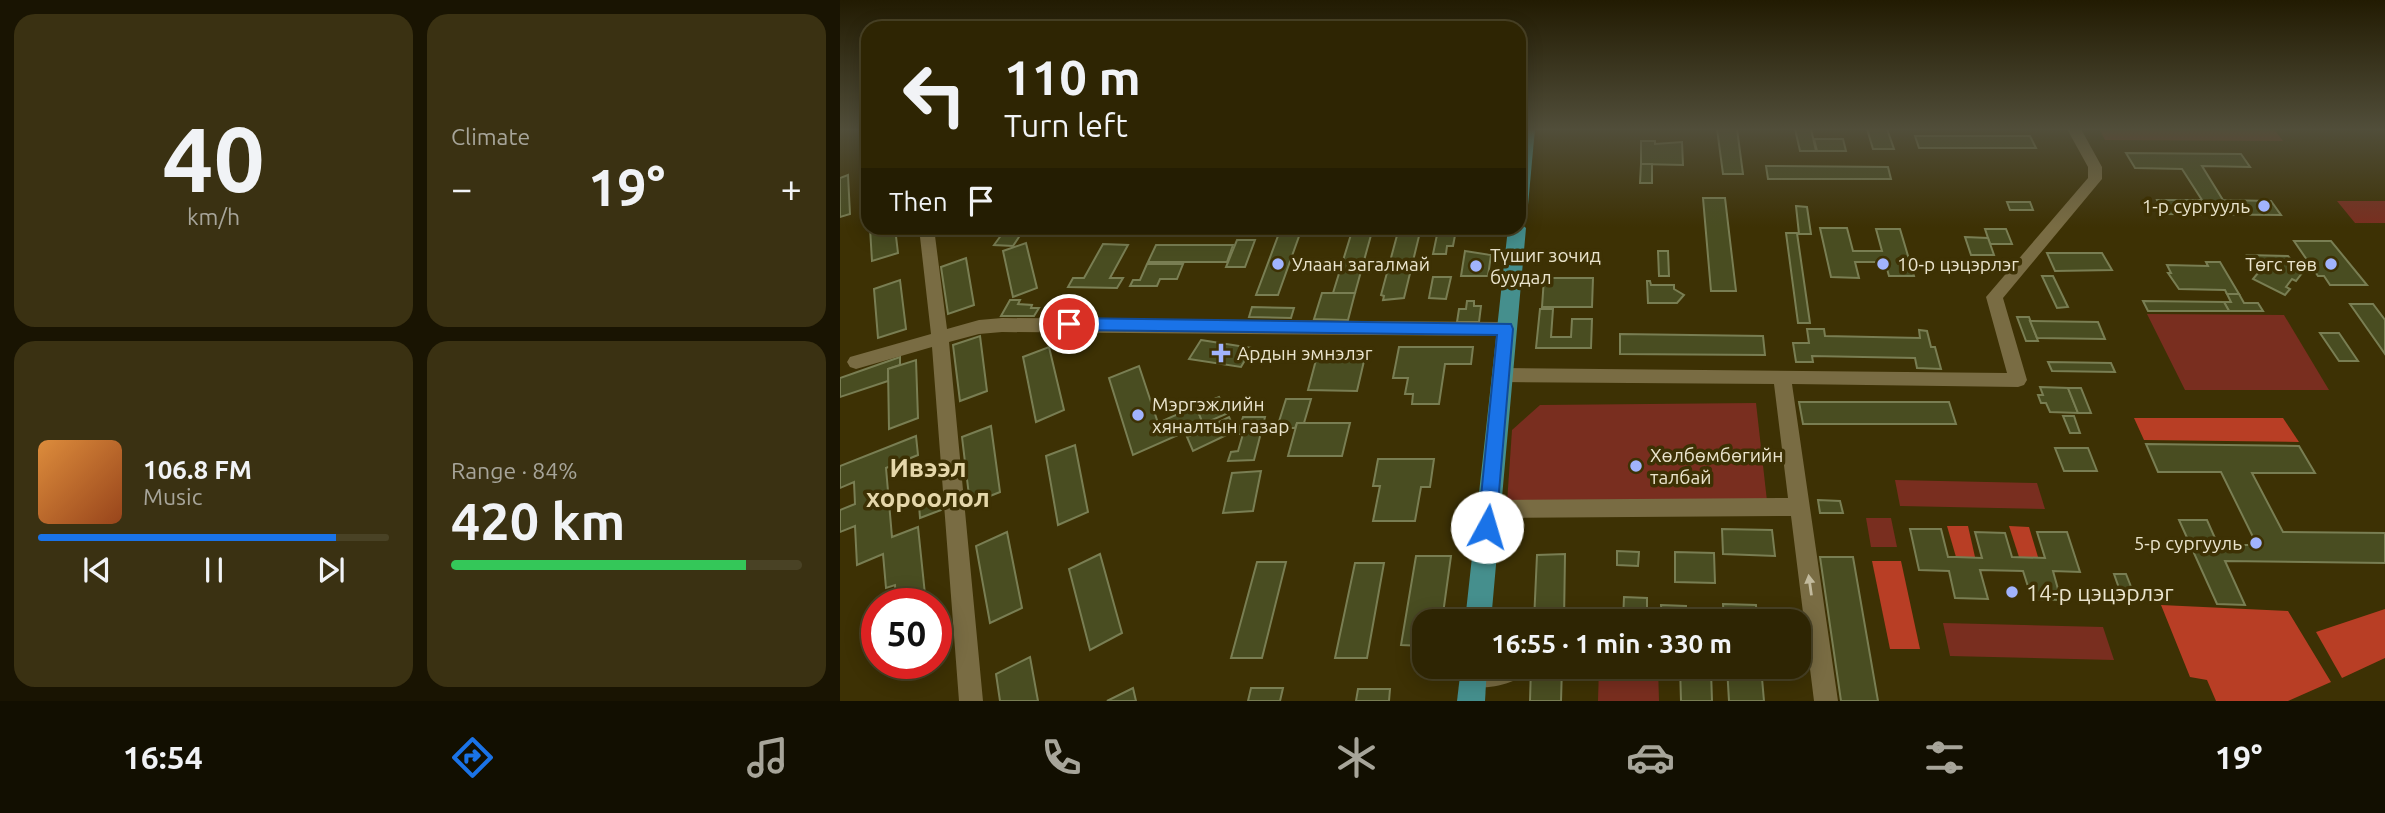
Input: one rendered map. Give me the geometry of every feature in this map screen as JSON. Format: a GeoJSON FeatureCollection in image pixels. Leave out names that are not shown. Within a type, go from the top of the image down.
{"type":"FeatureCollection","features":[{"type":"Feature","properties":{"kind":"main road"},"geometry":{"type":"LineString","coordinates":[[1479,609],[1516,235]]}},
{"type":"Feature","properties":{"kind":"street"},"geometry":{"type":"LineString","coordinates":[[1503,376],[2018,380],[1994,298],[2095,179],[2092,162]]}},
{"type":"Feature","properties":{"kind":"street"},"geometry":{"type":"LineString","coordinates":[[927,235],[940,339],[971,701]]}},
{"type":"Feature","properties":{"kind":"street"},"geometry":{"type":"LineString","coordinates":[[856,362],[979,327],[1002,325],[1505,329]]}},
{"type":"Feature","properties":{"kind":"street"},"geometry":{"type":"LineString","coordinates":[[1782,377],[1826,701]]}},
{"type":"Feature","properties":{"kind":"street"},"geometry":{"type":"LineString","coordinates":[[1489,509],[1800,509]]}},
{"type":"Feature","properties":{"kind":"shaded area"},"geometry":{"type":"Polygon","coordinates":[[[2337,201],[2385,201],[2385,223],[2355,223],[2337,201]]]}},
{"type":"Feature","properties":{"kind":"shaded area"},"geometry":{"type":"Polygon","coordinates":[[[2147,314],[2284,315],[2329,390],[2185,390],[2147,314]]]}},
{"type":"Feature","properties":{"kind":"shaded area","name":"Хөлбөмбөгийн талбай"},"geometry":{"type":"Polygon","coordinates":[[[1756,403],[1767,501],[1507,503],[1512,430],[1540,405],[1756,403]]]}},
{"type":"Feature","properties":{"kind":"shaded area"},"geometry":{"type":"Polygon","coordinates":[[[2134,418],[2283,418],[2299,442],[2144,440],[2134,418]]]}},
{"type":"Feature","properties":{"kind":"shaded area"},"geometry":{"type":"Polygon","coordinates":[[[1895,480],[2037,483],[2045,509],[1900,506],[1895,480]]]}},
{"type":"Feature","properties":{"kind":"shaded area"},"geometry":{"type":"Polygon","coordinates":[[[1866,518],[1891,518],[1897,547],[1871,547],[1866,518]]]}},
{"type":"Feature","properties":{"kind":"shaded area"},"geometry":{"type":"Polygon","coordinates":[[[1947,526],[1968,526],[1975,557],[1956,557],[1947,526]]]}},
{"type":"Feature","properties":{"kind":"shaded area"},"geometry":{"type":"Polygon","coordinates":[[[2009,526],[2029,527],[2038,557],[2019,557],[2009,526]]]}},
{"type":"Feature","properties":{"kind":"shaded area"},"geometry":{"type":"Polygon","coordinates":[[[1872,561],[1901,561],[1920,649],[1890,649],[1872,561]]]}},
{"type":"Feature","properties":{"kind":"shaded area"},"geometry":{"type":"Polygon","coordinates":[[[2161,605],[2288,611],[2331,682],[2288,701],[2216,701],[2207,680],[2190,677],[2161,605]]]}},
{"type":"Feature","properties":{"kind":"shaded area"},"geometry":{"type":"Polygon","coordinates":[[[2385,609],[2385,658],[2342,678],[2316,632],[2385,609]]]}},
{"type":"Feature","properties":{"kind":"shaded area"},"geometry":{"type":"Polygon","coordinates":[[[1943,623],[2103,627],[2114,660],[1950,656],[1943,623]]]}},
{"type":"Feature","properties":{"kind":"shaded area"},"geometry":{"type":"Polygon","coordinates":[[[1599,679],[1658,679],[1659,701],[1598,701],[1599,679]]]}},
{"type":"Feature","properties":{"kind":"building"},"geometry":{"type":"Polygon","coordinates":[[[1641,162],[1683,162],[1683,165],[1641,164],[1641,162]]]}},
{"type":"Feature","properties":{"kind":"building"},"geometry":{"type":"Polygon","coordinates":[[[1721,162],[1741,162],[1743,174],[1723,174],[1721,162]]]}},
{"type":"Feature","properties":{"kind":"building"},"geometry":{"type":"Polygon","coordinates":[[[2131,162],[2246,162],[2250,167],[2202,166],[2223,200],[2271,201],[2281,215],[2164,214],[2157,200],[2202,200],[2182,169],[2135,168],[2131,162]]]}},
{"type":"Feature","properties":{"kind":"building"},"geometry":{"type":"Polygon","coordinates":[[[1641,164],[1652,164],[1652,183],[1640,183],[1641,164]]]}},
{"type":"Feature","properties":{"kind":"building"},"geometry":{"type":"Polygon","coordinates":[[[1766,166],[1888,167],[1891,179],[1768,179],[1766,166]]]}},
{"type":"Feature","properties":{"kind":"building"},"geometry":{"type":"Polygon","coordinates":[[[848,175],[850,214],[840,217],[840,178],[848,175]]]}},
{"type":"Feature","properties":{"kind":"building"},"geometry":{"type":"Polygon","coordinates":[[[1703,198],[1725,198],[1736,291],[1711,291],[1703,198]]]}},
{"type":"Feature","properties":{"kind":"building"},"geometry":{"type":"Polygon","coordinates":[[[2007,202],[2030,202],[2033,210],[2010,210],[2007,202]]]}},
{"type":"Feature","properties":{"kind":"building"},"geometry":{"type":"Polygon","coordinates":[[[1796,206],[1807,207],[1811,234],[1799,234],[1796,206]]]}},
{"type":"Feature","properties":{"kind":"building"},"geometry":{"type":"Polygon","coordinates":[[[1820,228],[1847,228],[1853,251],[1882,251],[1876,229],[1900,229],[1914,276],[1889,276],[1885,262],[1855,262],[1859,278],[1831,277],[1820,228]]]}},
{"type":"Feature","properties":{"kind":"building"},"geometry":{"type":"Polygon","coordinates":[[[1985,229],[2006,229],[2012,244],[1990,244],[1985,229]]]}},
{"type":"Feature","properties":{"kind":"building"},"geometry":{"type":"Polygon","coordinates":[[[1786,233],[1797,233],[1810,323],[1798,323],[1786,233]]]}},
{"type":"Feature","properties":{"kind":"building"},"geometry":{"type":"Polygon","coordinates":[[[870,235],[896,235],[898,253],[872,261],[870,235]]]}},
{"type":"Feature","properties":{"kind":"building"},"geometry":{"type":"Polygon","coordinates":[[[1001,235],[1020,235],[1013,246],[994,245],[1001,235]]]}},
{"type":"Feature","properties":{"kind":"building","name":"Улаан загалмай"},"geometry":{"type":"Polygon","coordinates":[[[1278,235],[1299,235],[1278,295],[1256,295],[1278,235]]]}},
{"type":"Feature","properties":{"kind":"building"},"geometry":{"type":"Polygon","coordinates":[[[1351,235],[1371,235],[1355,293],[1333,293],[1351,235]]]}},
{"type":"Feature","properties":{"kind":"building"},"geometry":{"type":"Polygon","coordinates":[[[1397,235],[1419,235],[1404,298],[1383,300],[1384,296],[1381,295],[1397,235]]]}},
{"type":"Feature","properties":{"kind":"building"},"geometry":{"type":"Polygon","coordinates":[[[1437,235],[1455,235],[1453,246],[1447,246],[1446,254],[1433,254],[1437,235]]]}},
{"type":"Feature","properties":{"kind":"building"},"geometry":{"type":"Polygon","coordinates":[[[1965,237],[1988,238],[1994,255],[1971,255],[1965,237]]]}},
{"type":"Feature","properties":{"kind":"building"},"geometry":{"type":"Polygon","coordinates":[[[1237,240],[1255,240],[1245,267],[1226,267],[1237,240]]]}},
{"type":"Feature","properties":{"kind":"building","name":"Төгс төв"},"geometry":{"type":"Polygon","coordinates":[[[2294,241],[2331,241],[2367,285],[2330,285],[2324,276],[2318,276],[2294,241]]]}},
{"type":"Feature","properties":{"kind":"building"},"geometry":{"type":"Polygon","coordinates":[[[1026,243],[1037,288],[1013,297],[1003,251],[1026,243]]]}},
{"type":"Feature","properties":{"kind":"building"},"geometry":{"type":"Polygon","coordinates":[[[1103,244],[1128,245],[1110,278],[1123,278],[1117,288],[1068,287],[1073,278],[1084,278],[1103,244]]]}},
{"type":"Feature","properties":{"kind":"building"},"geometry":{"type":"Polygon","coordinates":[[[1156,245],[1233,245],[1227,262],[1148,262],[1156,245]]]}},
{"type":"Feature","properties":{"kind":"building","name":"Түшиг зочид буудал"},"geometry":{"type":"Polygon","coordinates":[[[1465,251],[1491,255],[1488,276],[1461,276],[1465,251]]]}},
{"type":"Feature","properties":{"kind":"building"},"geometry":{"type":"Polygon","coordinates":[[[1658,251],[1668,251],[1669,276],[1659,276],[1658,251]]]}},
{"type":"Feature","properties":{"kind":"building"},"geometry":{"type":"Polygon","coordinates":[[[2047,253],[2102,253],[2112,270],[2055,271],[2047,253]]]}},
{"type":"Feature","properties":{"kind":"building"},"geometry":{"type":"Polygon","coordinates":[[[2247,255],[2288,256],[2302,273],[2296,281],[2292,279],[2286,287],[2290,289],[2285,295],[2253,279],[2263,267],[2254,267],[2247,255]]]}},
{"type":"Feature","properties":{"kind":"building"},"geometry":{"type":"Polygon","coordinates":[[[966,258],[974,305],[948,314],[941,267],[966,258]]]}},
{"type":"Feature","properties":{"kind":"building"},"geometry":{"type":"Polygon","coordinates":[[[2206,262],[2220,262],[2239,294],[2227,294],[2225,290],[2179,289],[2168,273],[2171,273],[2167,265],[2208,266],[2206,262]]]}},
{"type":"Feature","properties":{"kind":"building"},"geometry":{"type":"Polygon","coordinates":[[[1147,264],[1183,264],[1177,279],[1160,279],[1157,286],[1130,286],[1133,280],[1140,280],[1147,264]]]}},
{"type":"Feature","properties":{"kind":"building"},"geometry":{"type":"Polygon","coordinates":[[[2042,276],[2053,276],[2068,307],[2057,308],[2042,276]]]}},
{"type":"Feature","properties":{"kind":"building"},"geometry":{"type":"Polygon","coordinates":[[[1433,277],[1451,277],[1446,299],[1429,298],[1433,277]]]}},
{"type":"Feature","properties":{"kind":"building"},"geometry":{"type":"Polygon","coordinates":[[[1544,278],[1593,278],[1592,307],[1542,307],[1544,278]]]}},
{"type":"Feature","properties":{"kind":"building"},"geometry":{"type":"Polygon","coordinates":[[[900,280],[906,329],[878,338],[874,289],[900,280]]]}},
{"type":"Feature","properties":{"kind":"building"},"geometry":{"type":"Polygon","coordinates":[[[1647,281],[1650,281],[1651,285],[1674,285],[1674,289],[1684,295],[1677,303],[1648,303],[1647,281]]]}},
{"type":"Feature","properties":{"kind":"building"},"geometry":{"type":"Polygon","coordinates":[[[1322,293],[1355,293],[1348,320],[1314,319],[1322,293]]]}},
{"type":"Feature","properties":{"kind":"building"},"geometry":{"type":"Polygon","coordinates":[[[2227,294],[2239,294],[2244,303],[2258,303],[2263,311],[2229,311],[2224,302],[2231,302],[2227,294]]]}},
{"type":"Feature","properties":{"kind":"building"},"geometry":{"type":"Polygon","coordinates":[[[1010,300],[1020,300],[1018,304],[1039,308],[1034,316],[1001,316],[1010,300]]]}},
{"type":"Feature","properties":{"kind":"building"},"geometry":{"type":"Polygon","coordinates":[[[1467,301],[1474,301],[1474,306],[1481,306],[1479,322],[1457,322],[1459,309],[1466,309],[1467,301]]]}},
{"type":"Feature","properties":{"kind":"building"},"geometry":{"type":"Polygon","coordinates":[[[2143,301],[2224,302],[2229,311],[2148,311],[2143,301]]]}},
{"type":"Feature","properties":{"kind":"building"},"geometry":{"type":"Polygon","coordinates":[[[2350,304],[2373,304],[2385,320],[2385,354],[2350,304]]]}},
{"type":"Feature","properties":{"kind":"building"},"geometry":{"type":"Polygon","coordinates":[[[1252,307],[1294,308],[1291,318],[1249,317],[1252,307]]]}},
{"type":"Feature","properties":{"kind":"building"},"geometry":{"type":"Polygon","coordinates":[[[1540,309],[1553,309],[1551,337],[1571,337],[1572,319],[1592,319],[1591,348],[1536,348],[1540,309]]]}},
{"type":"Feature","properties":{"kind":"building"},"geometry":{"type":"Polygon","coordinates":[[[2017,317],[2029,317],[2038,341],[2026,341],[2017,317]]]}},
{"type":"Feature","properties":{"kind":"building"},"geometry":{"type":"Polygon","coordinates":[[[2030,321],[2098,322],[2105,339],[2037,338],[2030,321]]]}},
{"type":"Feature","properties":{"kind":"building"},"geometry":{"type":"Polygon","coordinates":[[[1807,329],[1824,329],[1825,336],[1920,338],[1919,330],[1927,331],[1941,369],[1917,368],[1915,358],[1812,356],[1813,362],[1796,362],[1793,343],[1809,343],[1807,329]]]}},
{"type":"Feature","properties":{"kind":"building"},"geometry":{"type":"Polygon","coordinates":[[[2320,333],[2339,333],[2358,361],[2339,361],[2320,333]]]}},
{"type":"Feature","properties":{"kind":"building"},"geometry":{"type":"Polygon","coordinates":[[[1620,334],[1763,336],[1765,355],[1620,354],[1620,334]]]}},
{"type":"Feature","properties":{"kind":"building"},"geometry":{"type":"Polygon","coordinates":[[[980,336],[987,391],[960,401],[953,345],[980,336]]]}},
{"type":"Feature","properties":{"kind":"building","name":"Ардын эмнэлэг"},"geometry":{"type":"Polygon","coordinates":[[[1201,340],[1252,348],[1241,367],[1189,359],[1201,340]]]}},
{"type":"Feature","properties":{"kind":"building"},"geometry":{"type":"Polygon","coordinates":[[[1049,347],[1064,410],[1036,422],[1023,357],[1049,347]]]}},
{"type":"Feature","properties":{"kind":"building"},"geometry":{"type":"Polygon","coordinates":[[[1399,347],[1473,347],[1471,364],[1445,364],[1439,404],[1412,404],[1413,394],[1405,394],[1408,378],[1393,378],[1399,347]]]}},
{"type":"Feature","properties":{"kind":"building"},"geometry":{"type":"Polygon","coordinates":[[[900,357],[900,365],[888,369],[888,381],[840,397],[840,378],[900,357]]]}},
{"type":"Feature","properties":{"kind":"building"},"geometry":{"type":"Polygon","coordinates":[[[916,360],[918,418],[889,429],[888,369],[916,360]]]}},
{"type":"Feature","properties":{"kind":"building"},"geometry":{"type":"Polygon","coordinates":[[[1316,360],[1364,361],[1357,391],[1308,390],[1316,360]]]}},
{"type":"Feature","properties":{"kind":"building"},"geometry":{"type":"Polygon","coordinates":[[[2048,362],[2111,363],[2115,372],[2052,371],[2048,362]]]}},
{"type":"Feature","properties":{"kind":"building","name":"Мэргэжлийн хяналтын газар"},"geometry":{"type":"Polygon","coordinates":[[[1139,366],[1158,423],[1196,406],[1203,424],[1133,455],[1109,378],[1139,366]]]}},
{"type":"Feature","properties":{"kind":"building"},"geometry":{"type":"Polygon","coordinates":[[[2040,387],[2068,388],[2078,413],[2050,412],[2046,403],[2041,403],[2038,395],[2043,395],[2040,387]]]}},
{"type":"Feature","properties":{"kind":"building"},"geometry":{"type":"Polygon","coordinates":[[[2068,388],[2081,388],[2091,413],[2078,413],[2068,388]]]}},
{"type":"Feature","properties":{"kind":"building"},"geometry":{"type":"Polygon","coordinates":[[[1219,397],[1226,414],[1203,424],[1196,406],[1219,397]]]}},
{"type":"Feature","properties":{"kind":"building"},"geometry":{"type":"Polygon","coordinates":[[[1286,399],[1311,399],[1304,423],[1297,423],[1295,428],[1277,428],[1286,399]]]}},
{"type":"Feature","properties":{"kind":"building"},"geometry":{"type":"Polygon","coordinates":[[[1799,402],[1949,402],[1956,424],[1803,424],[1799,402]]]}},
{"type":"Feature","properties":{"kind":"building"},"geometry":{"type":"Polygon","coordinates":[[[2063,416],[2074,416],[2080,433],[2070,433],[2063,416]]]}},
{"type":"Feature","properties":{"kind":"building"},"geometry":{"type":"Polygon","coordinates":[[[1229,417],[1235,431],[1193,451],[1187,437],[1229,417]]]}},
{"type":"Feature","properties":{"kind":"building"},"geometry":{"type":"Polygon","coordinates":[[[1243,417],[1265,417],[1254,460],[1228,461],[1231,452],[1238,451],[1243,434],[1238,434],[1243,417]]]}},
{"type":"Feature","properties":{"kind":"building"},"geometry":{"type":"Polygon","coordinates":[[[1297,423],[1350,423],[1342,456],[1288,456],[1297,423]]]}},
{"type":"Feature","properties":{"kind":"building"},"geometry":{"type":"Polygon","coordinates":[[[991,426],[1000,492],[970,504],[962,437],[991,426]]]}},
{"type":"Feature","properties":{"kind":"building"},"geometry":{"type":"Polygon","coordinates":[[[916,436],[918,455],[886,468],[892,537],[918,527],[924,588],[895,588],[895,585],[886,588],[883,554],[857,565],[855,526],[840,532],[840,510],[855,504],[854,482],[840,488],[840,466],[916,436]]]}},
{"type":"Feature","properties":{"kind":"building"},"geometry":{"type":"Polygon","coordinates":[[[2146,444],[2299,446],[2315,473],[2252,473],[2283,532],[2385,533],[2385,563],[2225,561],[2245,605],[2217,604],[2179,520],[2207,520],[2218,545],[2257,545],[2221,472],[2158,472],[2146,444]]]}},
{"type":"Feature","properties":{"kind":"building"},"geometry":{"type":"Polygon","coordinates":[[[1075,445],[1088,512],[1058,525],[1046,456],[1075,445]]]}},
{"type":"Feature","properties":{"kind":"building"},"geometry":{"type":"Polygon","coordinates":[[[2055,448],[2088,448],[2097,471],[2064,471],[2055,448]]]}},
{"type":"Feature","properties":{"kind":"building"},"geometry":{"type":"Polygon","coordinates":[[[1378,459],[1434,459],[1430,487],[1421,487],[1415,521],[1373,521],[1380,486],[1373,486],[1378,459]]]}},
{"type":"Feature","properties":{"kind":"building"},"geometry":{"type":"Polygon","coordinates":[[[1261,471],[1253,511],[1223,513],[1232,473],[1261,471]]]}},
{"type":"Feature","properties":{"kind":"building"},"geometry":{"type":"Polygon","coordinates":[[[940,497],[941,510],[920,518],[919,505],[940,497]]]}},
{"type":"Feature","properties":{"kind":"building"},"geometry":{"type":"Polygon","coordinates":[[[1818,500],[1840,501],[1843,513],[1820,513],[1818,500]]]}},
{"type":"Feature","properties":{"kind":"building"},"geometry":{"type":"Polygon","coordinates":[[[1722,529],[1772,530],[1775,556],[1723,554],[1722,529]]]}},
{"type":"Feature","properties":{"kind":"building"},"geometry":{"type":"Polygon","coordinates":[[[1910,529],[1941,529],[1948,557],[1982,558],[1975,532],[2005,533],[2012,557],[2045,558],[2037,532],[2067,532],[2080,572],[2053,571],[2061,600],[2032,599],[2023,571],[1980,570],[1988,599],[1955,598],[1949,571],[1919,570],[1910,529]]]}},
{"type":"Feature","properties":{"kind":"building"},"geometry":{"type":"Polygon","coordinates":[[[1007,532],[1022,608],[990,623],[976,546],[1007,532]]]}},
{"type":"Feature","properties":{"kind":"building"},"geometry":{"type":"Polygon","coordinates":[[[1617,551],[1639,552],[1638,566],[1617,565],[1617,551]]]}},
{"type":"Feature","properties":{"kind":"building"},"geometry":{"type":"Polygon","coordinates":[[[1675,552],[1714,553],[1715,583],[1675,582],[1675,552]]]}},
{"type":"Feature","properties":{"kind":"building"},"geometry":{"type":"Polygon","coordinates":[[[1100,554],[1122,633],[1090,650],[1069,569],[1100,554]]]}},
{"type":"Feature","properties":{"kind":"building"},"geometry":{"type":"Polygon","coordinates":[[[1565,554],[1564,609],[1535,609],[1537,555],[1565,554]]]}},
{"type":"Feature","properties":{"kind":"building"},"geometry":{"type":"Polygon","coordinates":[[[1416,556],[1451,556],[1444,609],[1412,609],[1412,645],[1401,645],[1416,556]]]}},
{"type":"Feature","properties":{"kind":"building"},"geometry":{"type":"Polygon","coordinates":[[[1820,557],[1853,557],[1878,701],[1841,701],[1820,557]]]}},
{"type":"Feature","properties":{"kind":"building"},"geometry":{"type":"Polygon","coordinates":[[[1257,562],[1286,562],[1262,658],[1231,658],[1257,562]]]}},
{"type":"Feature","properties":{"kind":"building"},"geometry":{"type":"Polygon","coordinates":[[[1355,563],[1384,563],[1367,658],[1335,658],[1355,563]]]}},
{"type":"Feature","properties":{"kind":"building"},"geometry":{"type":"Polygon","coordinates":[[[2114,574],[2126,574],[2137,602],[2124,602],[2114,574]]]}},
{"type":"Feature","properties":{"kind":"building"},"geometry":{"type":"Polygon","coordinates":[[[1624,597],[1647,598],[1647,609],[1624,609],[1624,597]]]}},
{"type":"Feature","properties":{"kind":"building"},"geometry":{"type":"Polygon","coordinates":[[[1723,604],[1756,605],[1756,609],[1723,609],[1723,604]]]}},
{"type":"Feature","properties":{"kind":"building"},"geometry":{"type":"Polygon","coordinates":[[[1661,605],[1686,606],[1686,609],[1661,609],[1661,605]]]}},
{"type":"Feature","properties":{"kind":"building"},"geometry":{"type":"Polygon","coordinates":[[[1030,657],[1038,701],[1000,701],[996,674],[1030,657]]]}},
{"type":"Feature","properties":{"kind":"building"},"geometry":{"type":"Polygon","coordinates":[[[1531,679],[1562,679],[1561,701],[1530,701],[1531,679]]]}},
{"type":"Feature","properties":{"kind":"building"},"geometry":{"type":"Polygon","coordinates":[[[1680,679],[1711,679],[1712,701],[1681,701],[1680,679]]]}},
{"type":"Feature","properties":{"kind":"building"},"geometry":{"type":"Polygon","coordinates":[[[1728,679],[1762,679],[1764,701],[1729,701],[1728,679]]]}},
{"type":"Feature","properties":{"kind":"building"},"geometry":{"type":"Polygon","coordinates":[[[1133,688],[1136,701],[1107,701],[1133,688]]]}},
{"type":"Feature","properties":{"kind":"building"},"geometry":{"type":"Polygon","coordinates":[[[1251,688],[1283,688],[1280,701],[1248,701],[1251,688]]]}},
{"type":"Feature","properties":{"kind":"building"},"geometry":{"type":"Polygon","coordinates":[[[1358,689],[1390,689],[1389,701],[1356,701],[1358,689]]]}},
{"type":"Feature","properties":{"kind":"place","name":"1-р сургууль"},"geometry":{"type":"Point","coordinates":[2264,206]}},
{"type":"Feature","properties":{"kind":"place","name":"Улаан загалмай"},"geometry":{"type":"Point","coordinates":[1278,264]}},
{"type":"Feature","properties":{"kind":"place","name":"10-р цэцэрлэг"},"geometry":{"type":"Point","coordinates":[1883,264]}},
{"type":"Feature","properties":{"kind":"place","name":"Төгс төв"},"geometry":{"type":"Point","coordinates":[2331,264]}},
{"type":"Feature","properties":{"kind":"place","name":"Түшиг зочид буудал"},"geometry":{"type":"Point","coordinates":[1476,266]}},
{"type":"Feature","properties":{"kind":"place","name":"Ардын эмнэлэг"},"geometry":{"type":"Point","coordinates":[1221,353]}},
{"type":"Feature","properties":{"kind":"place","name":"Мэргэжлийн хяналтын газар"},"geometry":{"type":"Point","coordinates":[1138,415]}},
{"type":"Feature","properties":{"kind":"place","name":"Хөлбөмбөгийн талбай"},"geometry":{"type":"Point","coordinates":[1636,466]}},
{"type":"Feature","properties":{"kind":"place","name":"5-р сургууль"},"geometry":{"type":"Point","coordinates":[2256,543]}},
{"type":"Feature","properties":{"kind":"place","name":"14-р цэцэрлэг"},"geometry":{"type":"Point","coordinates":[2012,592]}},
{"type":"Feature","properties":{"kind":"district","name":"Ивээл хороолол"},"geometry":{"type":"Point","coordinates":[928,482]}},
{"type":"Feature","properties":{"kind":"route"},"geometry":{"type":"LineString","coordinates":[[1069,324],[1505,329],[1503,376],[1487,527]]}}]}
